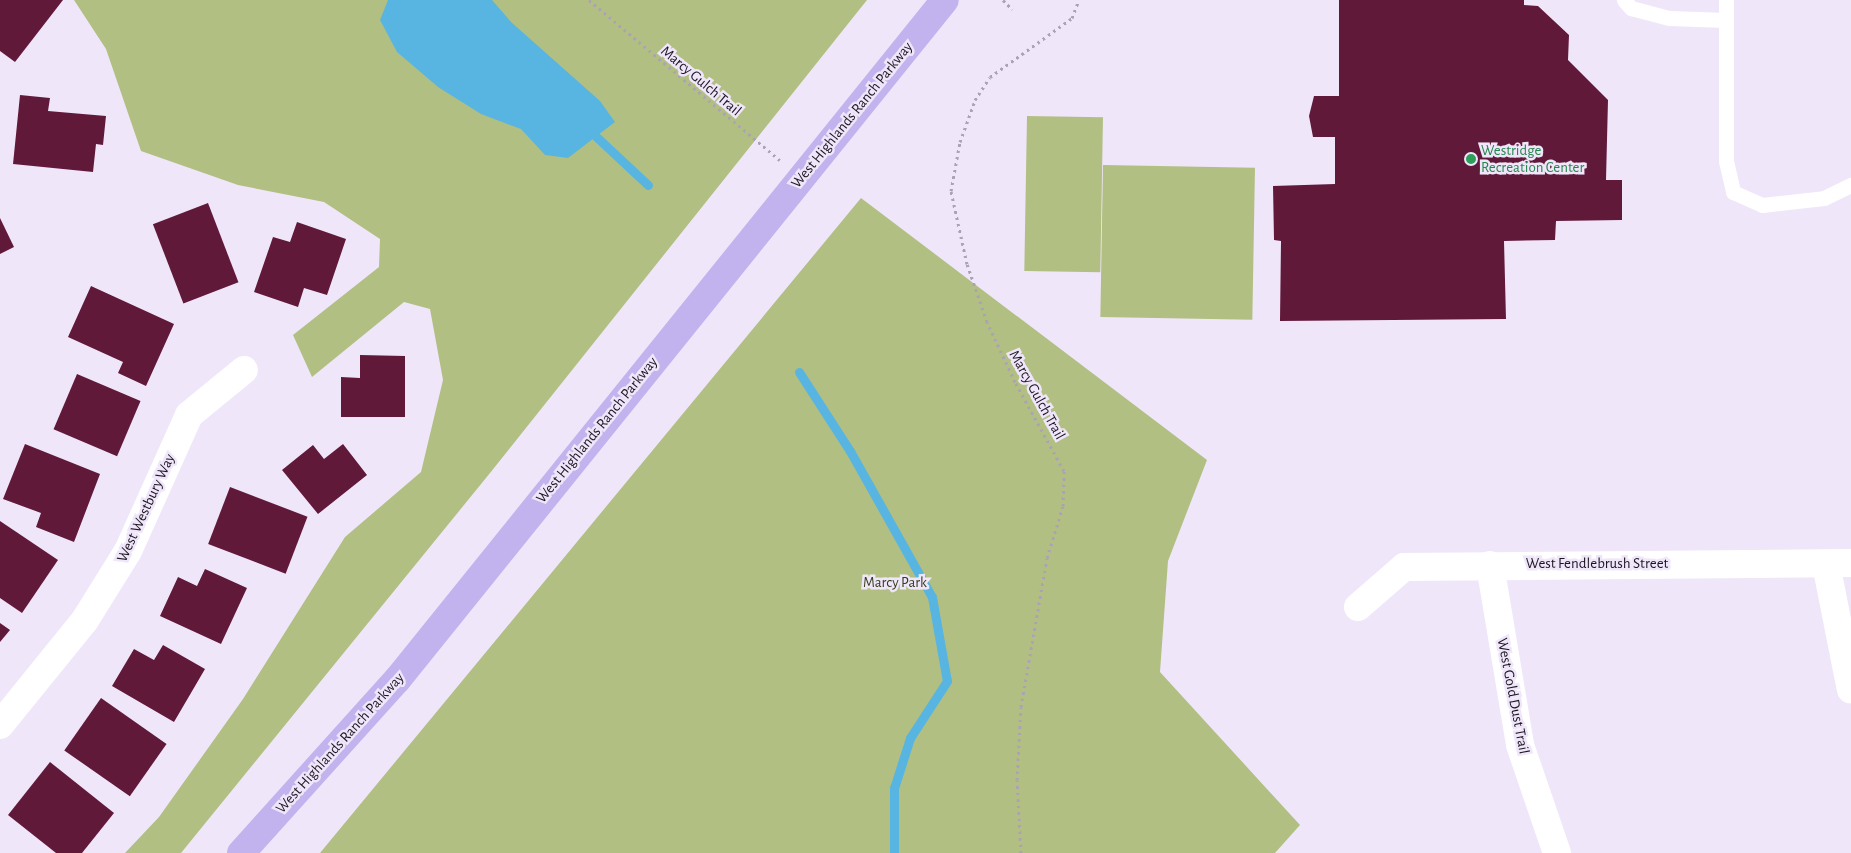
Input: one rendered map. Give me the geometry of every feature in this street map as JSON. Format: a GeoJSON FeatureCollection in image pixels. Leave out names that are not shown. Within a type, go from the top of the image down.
{"type":"FeatureCollection","features":[{"type":"Feature","properties":{"kind":"main road","name":"West Highlands Ranch Parkway"},"geometry":{"type":"LineString","coordinates":[[241,853],[397,680],[945,0]]}},
{"type":"Feature","properties":{"kind":"street","name":"West Westbury Way"},"geometry":{"type":"LineString","coordinates":[[0,725],[85,620],[128,551],[189,415],[244,370]]}},
{"type":"Feature","properties":{"kind":"street","name":"West Fendlebrush Street"},"geometry":{"type":"LineString","coordinates":[[1358,607],[1404,567],[1838,563]]}},
{"type":"Feature","properties":{"kind":"street"},"geometry":{"type":"LineString","coordinates":[[1838,563],[1851,690]]}},
{"type":"Feature","properties":{"kind":"street","name":"West Gold Dust Trail"},"geometry":{"type":"LineString","coordinates":[[1490,565],[1520,745],[1557,853]]}},
{"type":"Feature","properties":{"kind":"lane"},"geometry":{"type":"LineString","coordinates":[[1624,0],[1631,8],[1669,18],[1726,20]]}},
{"type":"Feature","properties":{"kind":"lane"},"geometry":{"type":"LineString","coordinates":[[1726,0],[1726,161],[1733,192],[1762,204],[1824,198],[1851,185]]}},
{"type":"Feature","properties":{"kind":"path","name":"Marcy Gulch Trail"},"geometry":{"type":"LineString","coordinates":[[589,0],[760,146],[802,176]]}},
{"type":"Feature","properties":{"kind":"path"},"geometry":{"type":"LineString","coordinates":[[1003,0],[1012,9]]}},
{"type":"Feature","properties":{"kind":"path","name":"Marcy Gulch Trail"},"geometry":{"type":"LineString","coordinates":[[1021,853],[1017,780],[1021,707],[1047,558],[1063,506],[1064,471],[1015,382],[987,322],[967,264],[952,192],[960,142],[975,100],[990,77],[1072,18],[1079,0]]}},
{"type":"Feature","properties":{"kind":"green space"},"geometry":{"type":"Polygon","coordinates":[[[74,0],[867,0],[490,473],[181,853],[125,853],[159,817],[243,699],[345,537],[421,472],[443,380],[430,309],[404,302],[312,377],[293,335],[379,267],[380,239],[324,202],[238,185],[141,151],[106,49],[74,0]]]}},
{"type":"Feature","properties":{"kind":"green space"},"geometry":{"type":"Polygon","coordinates":[[[1027,116],[1103,117],[1100,272],[1024,271],[1027,116]]]}},
{"type":"Feature","properties":{"kind":"green space"},"geometry":{"type":"Polygon","coordinates":[[[1103,165],[1255,168],[1252,320],[1100,317],[1103,165]]]}},
{"type":"Feature","properties":{"kind":"green space","name":"Marcy Park"},"geometry":{"type":"Polygon","coordinates":[[[861,198],[1207,460],[1168,561],[1160,672],[1300,825],[1275,853],[320,853],[861,198]]]}},
{"type":"Feature","properties":{"kind":"water"},"geometry":{"type":"Polygon","coordinates":[[[388,0],[492,0],[511,22],[600,101],[615,122],[568,158],[545,155],[521,129],[481,114],[438,87],[397,52],[380,20],[388,0]]]}},
{"type":"Feature","properties":{"kind":"building"},"geometry":{"type":"Polygon","coordinates":[[[0,0],[63,0],[15,62],[0,51],[0,0]]]}},
{"type":"Feature","properties":{"kind":"building","name":"Westridge Recreation Center"},"geometry":{"type":"Polygon","coordinates":[[[1339,0],[1524,0],[1524,5],[1538,6],[1569,35],[1568,60],[1608,100],[1606,180],[1622,180],[1622,220],[1556,221],[1555,240],[1504,241],[1506,319],[1280,321],[1281,241],[1274,240],[1273,186],[1335,184],[1335,137],[1313,137],[1309,116],[1314,96],[1339,96],[1339,0]]]}},
{"type":"Feature","properties":{"kind":"building"},"geometry":{"type":"Polygon","coordinates":[[[20,95],[50,98],[48,111],[106,116],[103,145],[96,144],[93,172],[13,164],[20,95]]]}},
{"type":"Feature","properties":{"kind":"building"},"geometry":{"type":"Polygon","coordinates":[[[208,203],[238,282],[183,303],[153,224],[208,203]]]}},
{"type":"Feature","properties":{"kind":"building"},"geometry":{"type":"Polygon","coordinates":[[[0,218],[14,247],[0,254],[0,218]]]}},
{"type":"Feature","properties":{"kind":"building"},"geometry":{"type":"Polygon","coordinates":[[[297,222],[346,239],[327,295],[304,288],[298,307],[254,292],[273,237],[290,242],[297,222]]]}},
{"type":"Feature","properties":{"kind":"building"},"geometry":{"type":"Polygon","coordinates":[[[91,286],[174,324],[146,386],[118,373],[123,362],[68,337],[91,286]]]}},
{"type":"Feature","properties":{"kind":"building"},"geometry":{"type":"Polygon","coordinates":[[[360,355],[405,356],[405,417],[341,417],[341,377],[360,378],[360,355]]]}},
{"type":"Feature","properties":{"kind":"building"},"geometry":{"type":"Polygon","coordinates":[[[77,374],[141,401],[117,456],[54,429],[77,374]]]}},
{"type":"Feature","properties":{"kind":"building"},"geometry":{"type":"Polygon","coordinates":[[[25,444],[100,474],[74,542],[36,527],[41,513],[3,499],[25,444]]]}},
{"type":"Feature","properties":{"kind":"building"},"geometry":{"type":"Polygon","coordinates":[[[343,444],[367,475],[318,514],[282,470],[313,445],[324,459],[343,444]]]}},
{"type":"Feature","properties":{"kind":"building"},"geometry":{"type":"Polygon","coordinates":[[[230,487],[307,517],[286,574],[208,544],[230,487]]]}},
{"type":"Feature","properties":{"kind":"building"},"geometry":{"type":"Polygon","coordinates":[[[0,521],[58,560],[22,613],[0,598],[0,521]]]}},
{"type":"Feature","properties":{"kind":"building"},"geometry":{"type":"Polygon","coordinates":[[[205,569],[247,588],[221,644],[160,616],[178,577],[197,586],[205,569]]]}},
{"type":"Feature","properties":{"kind":"building"},"geometry":{"type":"Polygon","coordinates":[[[0,623],[10,630],[0,642],[0,623]]]}},
{"type":"Feature","properties":{"kind":"building"},"geometry":{"type":"Polygon","coordinates":[[[163,645],[205,669],[174,722],[112,686],[134,649],[154,660],[163,645]]]}},
{"type":"Feature","properties":{"kind":"building"},"geometry":{"type":"Polygon","coordinates":[[[101,698],[167,744],[130,796],[64,750],[101,698]]]}},
{"type":"Feature","properties":{"kind":"building"},"geometry":{"type":"Polygon","coordinates":[[[50,762],[114,813],[82,853],[56,853],[8,815],[50,762]]]}},
{"type":"Feature","properties":{"kind":"waterway"},"geometry":{"type":"LineString","coordinates":[[588,129],[648,185]]}},
{"type":"Feature","properties":{"kind":"waterway"},"geometry":{"type":"LineString","coordinates":[[799,372],[850,451],[932,597],[947,681],[910,738],[894,788],[894,853]]}},
{"type":"Feature","properties":{"kind":"place","name":"Westridge Recreation Center"},"geometry":{"type":"Point","coordinates":[1471,159]}}]}
